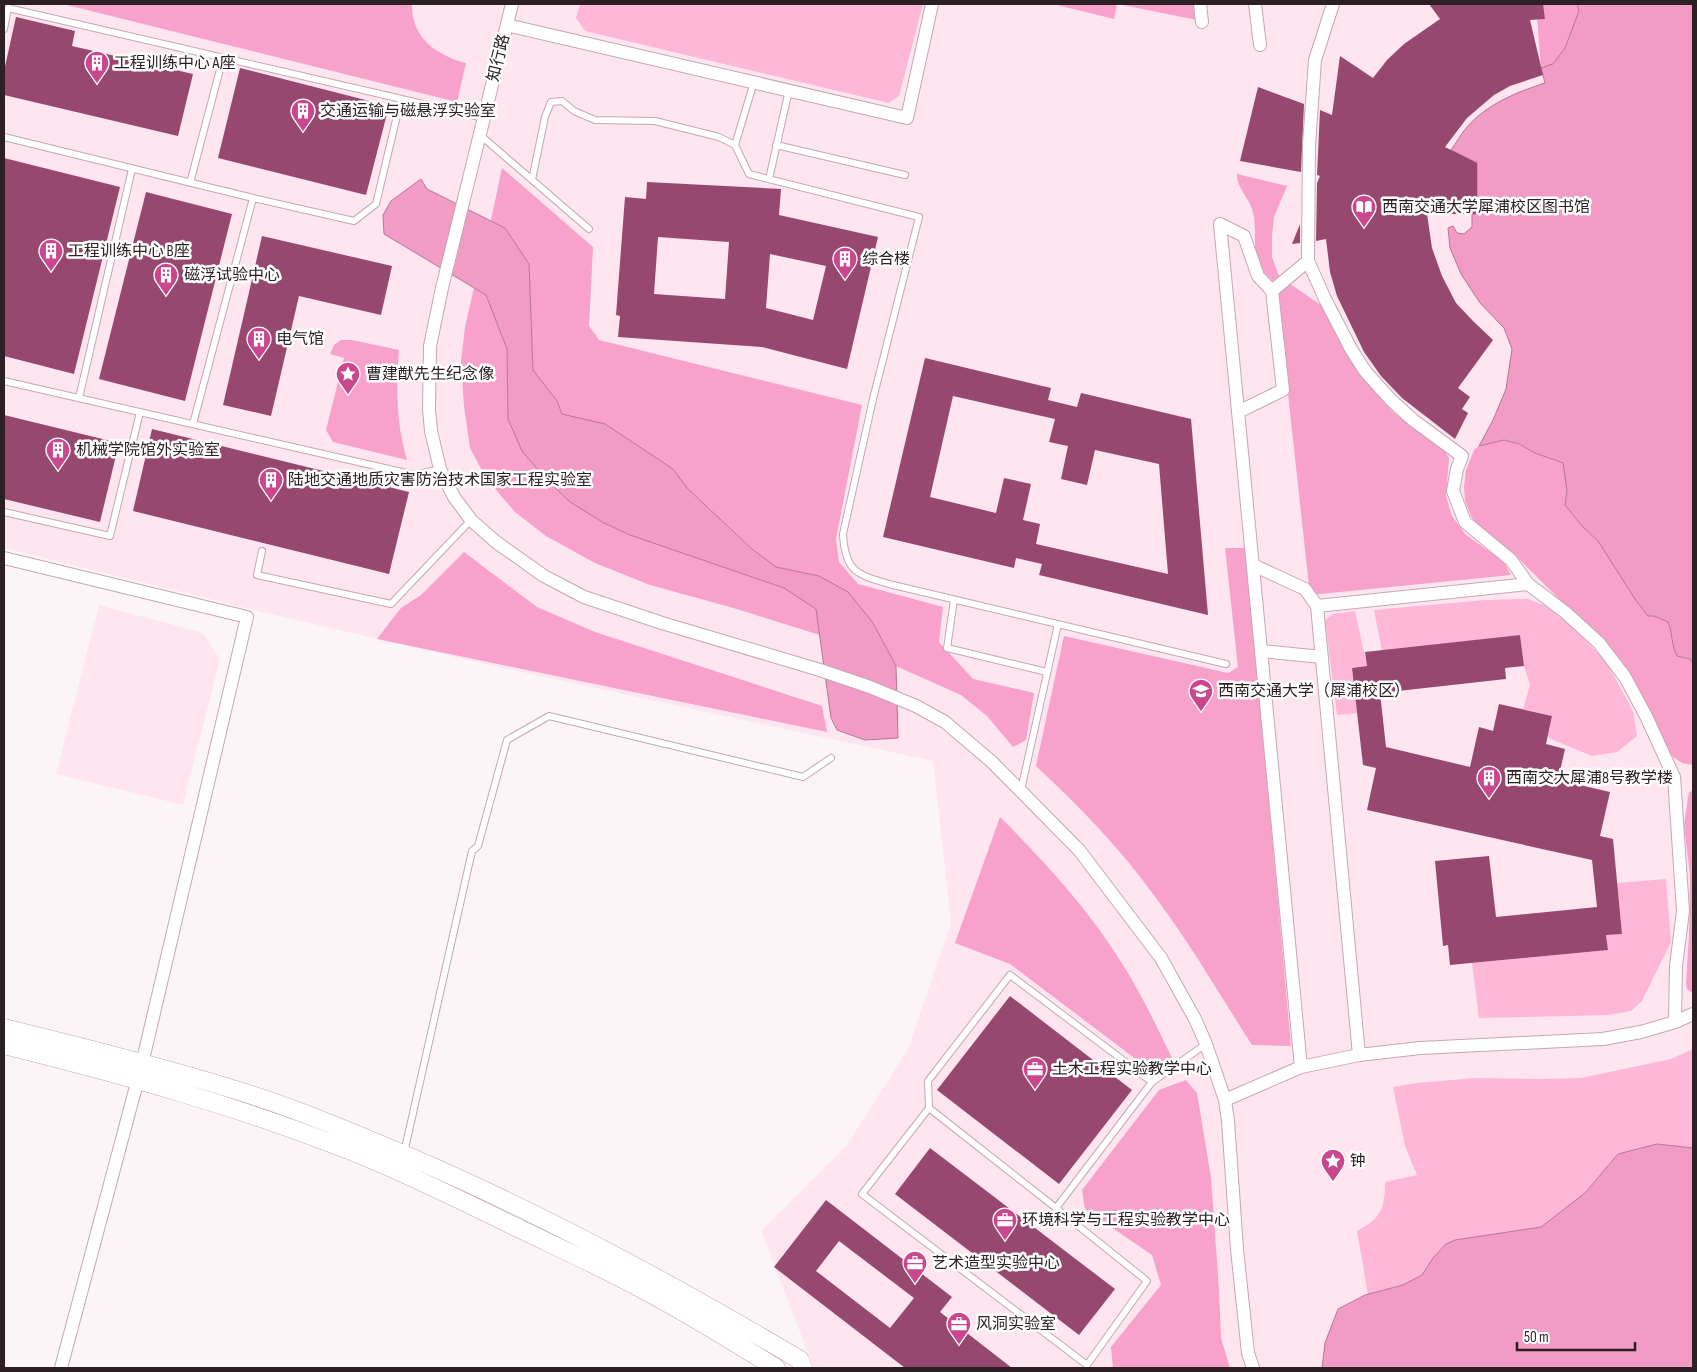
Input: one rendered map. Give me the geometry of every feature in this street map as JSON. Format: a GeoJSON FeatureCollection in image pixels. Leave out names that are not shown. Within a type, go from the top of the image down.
{"type":"FeatureCollection","features":[{"type":"Feature","properties":{"kind":"street","name":"知行路"},"geometry":{"type":"LineString","coordinates":[[512,4],[445,276],[430,346],[429,410],[431,431],[440,468],[454,497],[471,520],[496,542],[544,576],[584,597],[662,623],[820,670],[916,706],[945,722],[971,742],[1079,850],[1161,958],[1195,1019],[1206,1044],[1224,1100],[1231,1152],[1237,1249],[1247,1344],[1253,1368]]}},
{"type":"Feature","properties":{"kind":"street"},"geometry":{"type":"LineString","coordinates":[[507,25],[907,118],[932,4]]}},
{"type":"Feature","properties":{"kind":"street"},"geometry":{"type":"LineString","coordinates":[[1200,4],[1202,22]]}},
{"type":"Feature","properties":{"kind":"street"},"geometry":{"type":"LineString","coordinates":[[1256,4],[1260,45]]}},
{"type":"Feature","properties":{"kind":"street"},"geometry":{"type":"LineString","coordinates":[[1333,4],[1315,60],[1308,145],[1308,260],[1325,299],[1351,349],[1365,371],[1391,400],[1413,420],[1462,456],[1457,469],[1453,491],[1465,522],[1511,560],[1528,584],[1565,612],[1599,643],[1620,670],[1646,716],[1674,777],[1683,911],[1676,966],[1675,1022]]}},
{"type":"Feature","properties":{"kind":"street"},"geometry":{"type":"LineString","coordinates":[[1238,412],[1283,390],[1272,291],[1258,276],[1244,236],[1220,224],[1238,412],[1253,565],[1301,1067]]}},
{"type":"Feature","properties":{"kind":"street"},"geometry":{"type":"LineString","coordinates":[[1272,291],[1308,260]]}},
{"type":"Feature","properties":{"kind":"street"},"geometry":{"type":"LineString","coordinates":[[4,558],[247,616],[140,1072],[61,1368]]}},
{"type":"Feature","properties":{"kind":"street"},"geometry":{"type":"LineString","coordinates":[[1253,565],[1305,589],[1317,606],[1359,1054]]}},
{"type":"Feature","properties":{"kind":"street"},"geometry":{"type":"LineString","coordinates":[[1317,606],[1528,584]]}},
{"type":"Feature","properties":{"kind":"street"},"geometry":{"type":"LineString","coordinates":[[1261,651],[1322,657]]}},
{"type":"Feature","properties":{"kind":"street"},"geometry":{"type":"LineString","coordinates":[[1224,1100],[1301,1067],[1359,1054],[1420,1048],[1603,1039],[1641,1032],[1675,1022],[1693,1014]]}},
{"type":"Feature","properties":{"kind":"street"},"geometry":{"type":"LineString","coordinates":[[4,1028],[140,1072],[196,1097],[285,1126],[352,1152],[440,1190],[620,1277],[723,1335],[776,1368]]}},
{"type":"Feature","properties":{"kind":"street"},"geometry":{"type":"LineString","coordinates":[[4,1045],[240,1091],[355,1133],[466,1181],[592,1244],[737,1322],[802,1364]]}},
{"type":"Feature","properties":{"kind":"lane"},"geometry":{"type":"LineString","coordinates":[[4,29],[8,8],[484,118]]}},
{"type":"Feature","properties":{"kind":"lane"},"geometry":{"type":"LineString","coordinates":[[190,183],[223,58]]}},
{"type":"Feature","properties":{"kind":"lane"},"geometry":{"type":"LineString","coordinates":[[735,145],[754,82]]}},
{"type":"Feature","properties":{"kind":"lane"},"geometry":{"type":"LineString","coordinates":[[769,179],[788,90]]}},
{"type":"Feature","properties":{"kind":"lane"},"geometry":{"type":"LineString","coordinates":[[4,137],[354,221],[376,204],[402,99]]}},
{"type":"Feature","properties":{"kind":"lane"},"geometry":{"type":"LineString","coordinates":[[532,180],[545,117],[551,102],[562,101],[574,111],[595,120],[655,121],[719,137],[735,145],[749,174],[919,218],[873,399],[843,534],[844,553],[853,568],[867,578],[1226,664]]}},
{"type":"Feature","properties":{"kind":"lane"},"geometry":{"type":"LineString","coordinates":[[480,134],[589,229]]}},
{"type":"Feature","properties":{"kind":"lane"},"geometry":{"type":"LineString","coordinates":[[776,145],[905,175]]}},
{"type":"Feature","properties":{"kind":"lane"},"geometry":{"type":"LineString","coordinates":[[79,398],[132,169]]}},
{"type":"Feature","properties":{"kind":"lane"},"geometry":{"type":"LineString","coordinates":[[193,424],[253,198]]}},
{"type":"Feature","properties":{"kind":"lane"},"geometry":{"type":"LineString","coordinates":[[4,381],[415,475],[440,468]]}},
{"type":"Feature","properties":{"kind":"lane"},"geometry":{"type":"LineString","coordinates":[[4,512],[110,536],[140,412]]}},
{"type":"Feature","properties":{"kind":"lane"},"geometry":{"type":"LineString","coordinates":[[262,551],[256,575],[391,604],[471,520]]}},
{"type":"Feature","properties":{"kind":"lane"},"geometry":{"type":"LineString","coordinates":[[954,600],[947,648],[1047,672]]}},
{"type":"Feature","properties":{"kind":"lane"},"geometry":{"type":"LineString","coordinates":[[1021,790],[1058,624]]}},
{"type":"Feature","properties":{"kind":"lane"},"geometry":{"type":"LineString","coordinates":[[404,1155],[472,851],[478,846],[507,740],[549,716],[803,777],[831,758]]}},
{"type":"Feature","properties":{"kind":"lane"},"geometry":{"type":"LineString","coordinates":[[929,1108],[1147,1281],[1090,1367],[862,1194],[929,1108],[928,1081],[1010,975],[1152,1082]]}},
{"type":"Feature","properties":{"kind":"lane"},"geometry":{"type":"LineString","coordinates":[[1056,1208],[1152,1082],[1206,1044]]}},
{"type":"Feature","properties":{"kind":"shaded area","name":"西南交通大学（犀浦校区）"},"geometry":{"type":"Polygon","coordinates":[[[4,4],[1693,4],[1693,1368],[814,1368],[761,1231],[847,1145],[909,1047],[951,923],[933,761],[485,664],[262,612],[4,548],[4,4]]]}},
{"type":"Feature","properties":{"kind":"shaded area"},"geometry":{"type":"Polygon","coordinates":[[[63,4],[412,4],[416,26],[427,43],[435,50],[466,63],[457,102],[63,4]]]}},
{"type":"Feature","properties":{"kind":"shaded area"},"geometry":{"type":"Polygon","coordinates":[[[580,4],[923,4],[899,96],[889,103],[585,31],[576,18],[580,4]]]}},
{"type":"Feature","properties":{"kind":"shaded area"},"geometry":{"type":"Polygon","coordinates":[[[1053,4],[1117,4],[1114,19],[1053,4]]]}},
{"type":"Feature","properties":{"kind":"shaded area"},"geometry":{"type":"Polygon","coordinates":[[[1118,4],[1195,4],[1197,20],[1118,4]]]}},
{"type":"Feature","properties":{"kind":"shaded area"},"geometry":{"type":"Polygon","coordinates":[[[1536,4],[1577,4],[1579,11],[1566,47],[1553,64],[1541,68],[1536,4]]]}},
{"type":"Feature","properties":{"kind":"shaded area"},"geometry":{"type":"Polygon","coordinates":[[[1577,4],[1693,4],[1693,663],[1690,659],[1677,656],[1668,622],[1654,616],[1648,616],[1598,541],[1583,527],[1565,505],[1567,491],[1563,463],[1535,453],[1519,444],[1504,440],[1479,446],[1493,420],[1506,389],[1512,349],[1504,328],[1480,303],[1461,274],[1450,248],[1448,228],[1453,226],[1457,233],[1464,234],[1472,227],[1472,214],[1477,214],[1477,163],[1451,150],[1467,127],[1493,105],[1524,90],[1545,83],[1541,68],[1553,64],[1565,48],[1579,11],[1577,4]]]}},
{"type":"Feature","properties":{"kind":"shaded area"},"geometry":{"type":"Polygon","coordinates":[[[502,168],[593,247],[589,326],[599,340],[862,405],[836,539],[839,562],[858,584],[943,607],[939,642],[973,679],[1034,693],[1026,740],[1013,747],[987,716],[961,695],[896,666],[873,623],[819,576],[776,567],[752,549],[688,489],[673,469],[605,424],[562,414],[557,401],[533,370],[529,264],[491,220],[502,168]]]}},
{"type":"Feature","properties":{"kind":"shaded area"},"geometry":{"type":"Polygon","coordinates":[[[1237,174],[1287,186],[1274,217],[1272,235],[1272,257],[1279,276],[1322,306],[1341,343],[1371,387],[1393,412],[1420,433],[1442,446],[1449,458],[1446,496],[1452,516],[1465,534],[1504,562],[1511,575],[1310,595],[1276,284],[1263,272],[1258,264],[1255,250],[1254,216],[1238,183],[1237,174]]]}},
{"type":"Feature","properties":{"kind":"shaded area"},"geometry":{"type":"Polygon","coordinates":[[[421,179],[427,189],[505,228],[529,264],[533,370],[557,401],[562,414],[605,424],[673,469],[688,489],[752,549],[776,567],[819,576],[848,592],[873,623],[896,666],[898,738],[865,740],[837,730],[831,718],[816,609],[784,588],[630,535],[604,523],[570,502],[545,478],[522,451],[508,419],[507,349],[486,295],[384,234],[383,215],[391,201],[421,179]]]}},
{"type":"Feature","properties":{"kind":"shaded area"},"geometry":{"type":"Polygon","coordinates":[[[474,288],[486,295],[507,349],[507,391],[522,451],[545,478],[570,502],[604,523],[630,535],[784,588],[816,609],[820,635],[650,585],[595,563],[546,536],[515,512],[486,478],[470,448],[464,406],[461,362],[465,327],[474,288]]]}},
{"type":"Feature","properties":{"kind":"shaded area"},"geometry":{"type":"Polygon","coordinates":[[[341,340],[352,340],[399,350],[398,405],[403,446],[407,460],[333,442],[326,430],[344,358],[330,354],[334,345],[341,340]]]}},
{"type":"Feature","properties":{"kind":"shaded area"},"geometry":{"type":"Polygon","coordinates":[[[1504,440],[1563,463],[1567,491],[1565,505],[1583,527],[1598,541],[1648,616],[1654,616],[1668,622],[1673,632],[1673,639],[1684,658],[1690,659],[1693,663],[1693,765],[1682,763],[1669,754],[1611,652],[1592,628],[1563,603],[1513,553],[1476,523],[1471,516],[1465,501],[1464,487],[1466,470],[1474,450],[1479,446],[1504,440]]]}},
{"type":"Feature","properties":{"kind":"shaded area"},"geometry":{"type":"Polygon","coordinates":[[[1225,548],[1246,548],[1291,1046],[1252,1045],[1205,970],[1143,880],[1099,829],[1036,766],[1064,636],[1228,673],[1238,667],[1225,548]]]}},
{"type":"Feature","properties":{"kind":"shaded area"},"geometry":{"type":"Polygon","coordinates":[[[464,552],[537,607],[595,632],[822,706],[827,732],[377,639],[401,608],[421,595],[464,552]]]}},
{"type":"Feature","properties":{"kind":"shaded area"},"geometry":{"type":"Polygon","coordinates":[[[1528,599],[1546,606],[1576,630],[1607,663],[1633,711],[1637,736],[1617,752],[1592,756],[1551,739],[1548,736],[1552,716],[1523,709],[1530,685],[1524,666],[1520,635],[1382,651],[1374,610],[1485,600],[1528,599]]]}},
{"type":"Feature","properties":{"kind":"shaded area"},"geometry":{"type":"Polygon","coordinates":[[[99,605],[203,633],[220,659],[183,805],[56,774],[99,605]]]}},
{"type":"Feature","properties":{"kind":"shaded area"},"geometry":{"type":"Polygon","coordinates":[[[1355,611],[1367,666],[1352,668],[1357,713],[1337,715],[1325,620],[1333,614],[1355,611]]]}},
{"type":"Feature","properties":{"kind":"shaded area"},"geometry":{"type":"Polygon","coordinates":[[[1693,791],[1693,992],[1691,992],[1687,989],[1686,983],[1690,875],[1684,825],[1689,792],[1693,791]]]}},
{"type":"Feature","properties":{"kind":"shaded area"},"geometry":{"type":"Polygon","coordinates":[[[1000,817],[1061,882],[1103,935],[1124,966],[1172,1058],[1149,1069],[1010,964],[955,943],[1000,817]]]}},
{"type":"Feature","properties":{"kind":"shaded area"},"geometry":{"type":"Polygon","coordinates":[[[1666,879],[1671,942],[1642,1001],[1631,1011],[1609,1015],[1479,1018],[1472,963],[1608,950],[1606,935],[1622,934],[1617,883],[1666,879]]]}},
{"type":"Feature","properties":{"kind":"shaded area"},"geometry":{"type":"Polygon","coordinates":[[[1693,1049],[1693,1148],[1657,1144],[1618,1154],[1585,1193],[1541,1227],[1446,1244],[1433,1258],[1422,1275],[1403,1285],[1368,1294],[1357,1231],[1371,1222],[1380,1212],[1384,1199],[1385,1182],[1417,1175],[1405,1146],[1393,1087],[1476,1078],[1581,1078],[1671,1059],[1693,1049]]]}},
{"type":"Feature","properties":{"kind":"shaded area"},"geometry":{"type":"Polygon","coordinates":[[[1186,1080],[1197,1093],[1211,1178],[1221,1338],[1230,1368],[1113,1368],[1111,1347],[1161,1285],[1152,1255],[1085,1209],[1082,1190],[1159,1090],[1186,1080]]]}},
{"type":"Feature","properties":{"kind":"shaded area"},"geometry":{"type":"Polygon","coordinates":[[[1657,1144],[1693,1148],[1693,1368],[1322,1368],[1325,1343],[1338,1309],[1365,1295],[1403,1285],[1422,1275],[1433,1258],[1446,1244],[1455,1240],[1541,1227],[1585,1193],[1618,1154],[1657,1144]]]}},
{"type":"Feature","properties":{"kind":"building","name":"西南交通大学犀浦校区图书馆"},"geometry":{"type":"Polygon","coordinates":[[[1429,4],[1543,4],[1545,19],[1530,20],[1543,75],[1510,86],[1494,95],[1467,118],[1445,147],[1477,163],[1477,214],[1427,214],[1432,248],[1442,276],[1456,303],[1493,340],[1458,388],[1470,397],[1462,409],[1468,413],[1455,439],[1402,398],[1381,376],[1364,352],[1337,296],[1330,272],[1326,239],[1316,241],[1317,183],[1320,176],[1317,175],[1320,110],[1332,115],[1340,56],[1373,78],[1387,60],[1404,44],[1440,19],[1429,4]]]}},
{"type":"Feature","properties":{"kind":"building","name":"工程训练中心 A座"},"geometry":{"type":"Polygon","coordinates":[[[16,17],[75,31],[72,46],[193,74],[178,136],[4,95],[4,71],[16,17]]]}},
{"type":"Feature","properties":{"kind":"building","name":"交通运输与磁悬浮实验室"},"geometry":{"type":"Polygon","coordinates":[[[240,68],[389,106],[366,195],[218,158],[240,68]]]}},
{"type":"Feature","properties":{"kind":"building"},"geometry":{"type":"Polygon","coordinates":[[[1258,87],[1304,104],[1301,172],[1240,161],[1258,87]]]}},
{"type":"Feature","properties":{"kind":"building","name":"工程训练中心 B座"},"geometry":{"type":"Polygon","coordinates":[[[4,158],[120,187],[74,374],[4,356],[4,158]]]}},
{"type":"Feature","properties":{"kind":"building","name":"综合楼"},"geometry":{"type":"Polygon","coordinates":[[[647,182],[781,189],[779,215],[878,237],[847,369],[762,347],[618,337],[620,316],[616,315],[625,197],[646,199],[647,182]],[[658,237],[654,294],[725,299],[729,242],[658,237]],[[770,254],[766,308],[813,320],[826,266],[770,254]]]}},
{"type":"Feature","properties":{"kind":"building","name":"磁浮试验中心"},"geometry":{"type":"Polygon","coordinates":[[[146,192],[232,214],[185,401],[99,379],[146,192]]]}},
{"type":"Feature","properties":{"kind":"building"},"geometry":{"type":"Polygon","coordinates":[[[1300,224],[1300,243],[1292,244],[1300,224]]]}},
{"type":"Feature","properties":{"kind":"building","name":"电气馆"},"geometry":{"type":"Polygon","coordinates":[[[262,236],[392,266],[381,315],[299,296],[271,416],[223,405],[262,236]]]}},
{"type":"Feature","properties":{"kind":"building"},"geometry":{"type":"Polygon","coordinates":[[[925,358],[1051,388],[1048,400],[1077,407],[1081,393],[1191,419],[1208,615],[1039,575],[1042,564],[1016,558],[1014,568],[883,537],[925,358]],[[953,396],[930,497],[996,513],[1004,478],[1031,484],[1023,520],[1040,524],[1036,544],[1168,574],[1159,464],[1095,450],[1087,485],[1061,479],[1068,446],[1049,442],[1055,419],[953,396]]]}},
{"type":"Feature","properties":{"kind":"building","name":"机械学院馆外实验室"},"geometry":{"type":"Polygon","coordinates":[[[4,415],[119,443],[100,522],[4,499],[4,415]]]}},
{"type":"Feature","properties":{"kind":"building","name":"陆地交通地质灾害防治技术国家工程实验室"},"geometry":{"type":"Polygon","coordinates":[[[152,429],[409,492],[389,574],[133,511],[152,429]]]}},
{"type":"Feature","properties":{"kind":"building","name":"西南交大犀浦8号教学楼"},"geometry":{"type":"Polygon","coordinates":[[[1520,635],[1524,666],[1505,668],[1506,679],[1380,693],[1386,747],[1470,767],[1479,727],[1493,731],[1499,704],[1552,716],[1546,744],[1565,749],[1558,780],[1610,792],[1600,836],[1613,839],[1622,934],[1606,935],[1608,950],[1450,965],[1448,945],[1443,946],[1435,861],[1489,856],[1496,917],[1597,907],[1592,860],[1367,810],[1376,768],[1363,765],[1352,668],[1367,666],[1365,652],[1520,635]]]}},
{"type":"Feature","properties":{"kind":"building","name":"土木工程实验教学中心"},"geometry":{"type":"Polygon","coordinates":[[[1010,996],[1132,1090],[1059,1184],[937,1090],[1010,996]]]}},
{"type":"Feature","properties":{"kind":"building","name":"环境科学与工程实验教学中心"},"geometry":{"type":"Polygon","coordinates":[[[930,1148],[1115,1289],[1079,1335],[895,1194],[930,1148]]]}},
{"type":"Feature","properties":{"kind":"building","name":"艺术造型实验中心"},"geometry":{"type":"Polygon","coordinates":[[[826,1200],[952,1297],[940,1312],[1012,1368],[905,1368],[774,1267],[826,1200]],[[839,1241],[816,1271],[890,1328],[914,1298],[839,1241]]]}},
{"type":"Feature","properties":{"kind":"place","name":"工程训练中心 A座"},"geometry":{"type":"Point","coordinates":[97,84]}},
{"type":"Feature","properties":{"kind":"place","name":"交通运输与磁悬浮实验室"},"geometry":{"type":"Point","coordinates":[303,132]}},
{"type":"Feature","properties":{"kind":"place","name":"西南交通大学犀浦校区图书馆"},"geometry":{"type":"Point","coordinates":[1364,228]}},
{"type":"Feature","properties":{"kind":"place","name":"工程训练中心 B座"},"geometry":{"type":"Point","coordinates":[51,272]}},
{"type":"Feature","properties":{"kind":"place","name":"综合楼"},"geometry":{"type":"Point","coordinates":[845,280]}},
{"type":"Feature","properties":{"kind":"place","name":"磁浮试验中心"},"geometry":{"type":"Point","coordinates":[166,296]}},
{"type":"Feature","properties":{"kind":"place","name":"电气馆"},"geometry":{"type":"Point","coordinates":[259,360]}},
{"type":"Feature","properties":{"kind":"place","name":"曹建猷先生纪念像"},"geometry":{"type":"Point","coordinates":[348,395]}},
{"type":"Feature","properties":{"kind":"place","name":"机械学院馆外实验室"},"geometry":{"type":"Point","coordinates":[58,471]}},
{"type":"Feature","properties":{"kind":"place","name":"陆地交通地质灾害防治技术国家工程实验室"},"geometry":{"type":"Point","coordinates":[271,501]}},
{"type":"Feature","properties":{"kind":"place","name":"西南交通大学（犀浦校区）"},"geometry":{"type":"Point","coordinates":[1201,712]}},
{"type":"Feature","properties":{"kind":"place","name":"西南交大犀浦8号教学楼"},"geometry":{"type":"Point","coordinates":[1489,799]}},
{"type":"Feature","properties":{"kind":"place","name":"土木工程实验教学中心"},"geometry":{"type":"Point","coordinates":[1035,1090]}},
{"type":"Feature","properties":{"kind":"place","name":"钟"},"geometry":{"type":"Point","coordinates":[1333,1182]}},
{"type":"Feature","properties":{"kind":"place","name":"环境科学与工程实验教学中心"},"geometry":{"type":"Point","coordinates":[1005,1241]}},
{"type":"Feature","properties":{"kind":"place","name":"艺术造型实验中心"},"geometry":{"type":"Point","coordinates":[915,1284]}},
{"type":"Feature","properties":{"kind":"place","name":"风洞实验室"},"geometry":{"type":"Point","coordinates":[959,1345]}}]}
